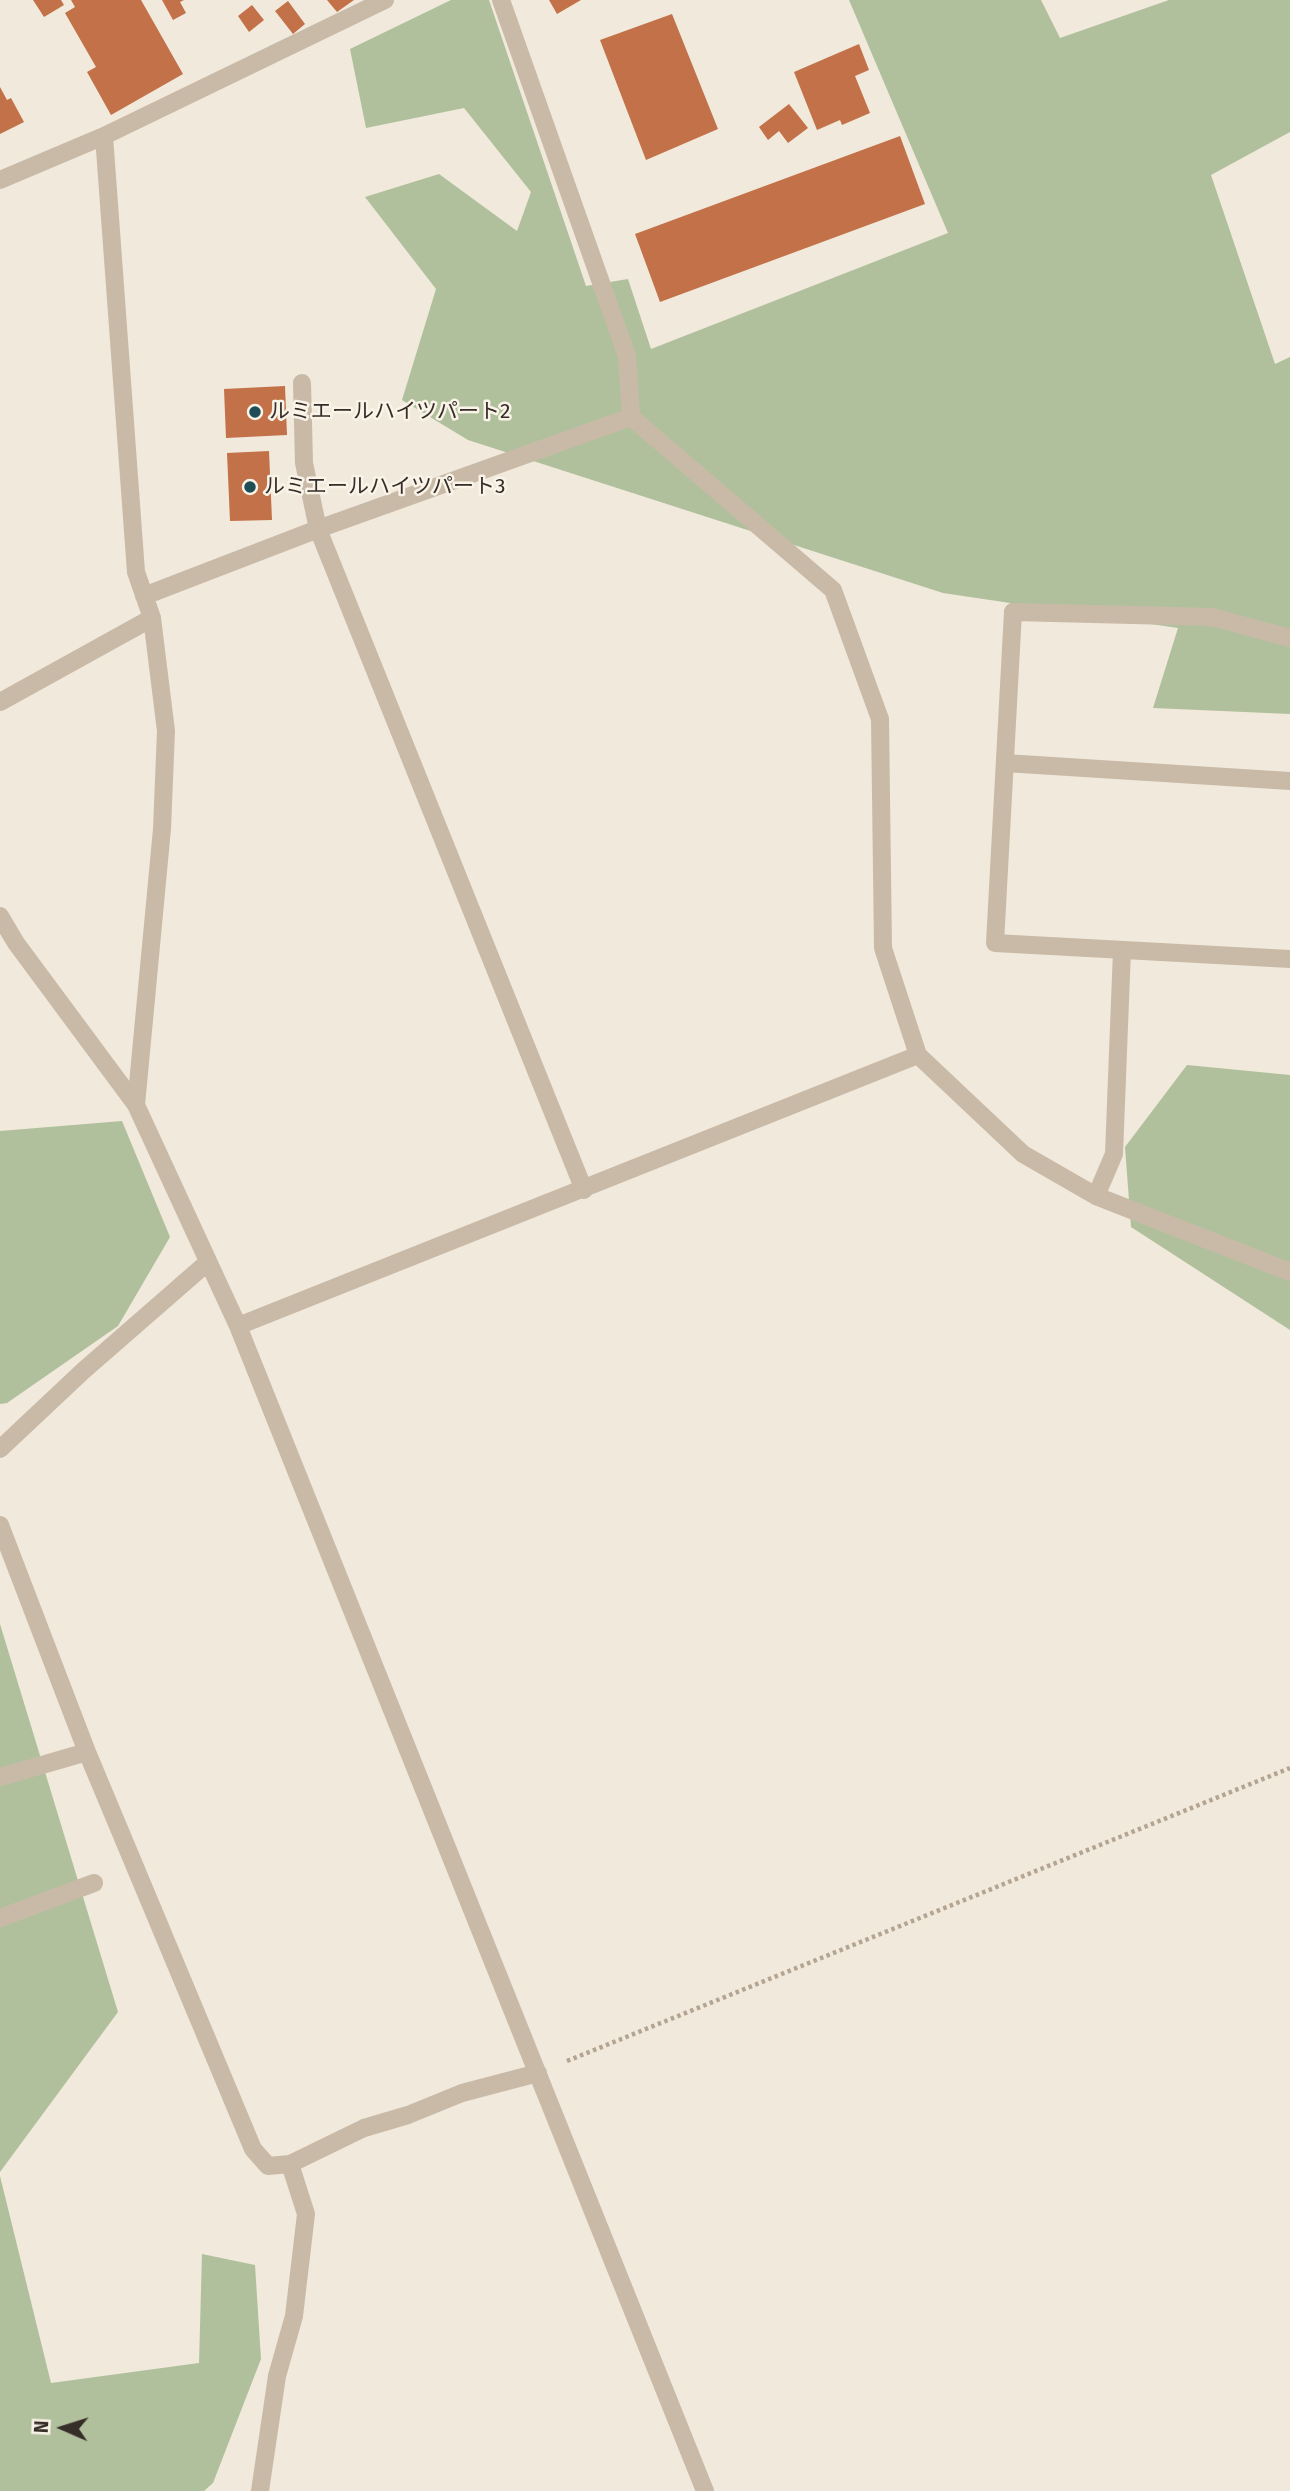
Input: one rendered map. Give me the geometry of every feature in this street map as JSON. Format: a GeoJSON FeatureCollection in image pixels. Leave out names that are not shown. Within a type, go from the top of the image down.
{"type":"FeatureCollection","features":[{"type":"Feature","properties":{"kind":"street"},"geometry":{"type":"LineString","coordinates":[[0,180],[104,136],[385,0]]}},
{"type":"Feature","properties":{"kind":"street"},"geometry":{"type":"LineString","coordinates":[[502,0],[626,356],[631,416],[833,590],[880,719],[883,948],[918,1055],[1023,1154],[1096,1196],[1290,1272]]}},
{"type":"Feature","properties":{"kind":"street"},"geometry":{"type":"LineString","coordinates":[[104,136],[136,572],[152,618],[166,731],[162,829],[136,1105]]}},
{"type":"Feature","properties":{"kind":"street"},"geometry":{"type":"LineString","coordinates":[[302,383],[304,463],[318,529],[584,1190]]}},
{"type":"Feature","properties":{"kind":"street"},"geometry":{"type":"LineString","coordinates":[[144,596],[318,529],[631,416]]}},
{"type":"Feature","properties":{"kind":"street"},"geometry":{"type":"LineString","coordinates":[[1290,638],[1212,617],[1013,612],[995,943],[1290,959]]}},
{"type":"Feature","properties":{"kind":"street"},"geometry":{"type":"LineString","coordinates":[[0,702],[152,618]]}},
{"type":"Feature","properties":{"kind":"street"},"geometry":{"type":"LineString","coordinates":[[1005,763],[1290,781]]}},
{"type":"Feature","properties":{"kind":"street"},"geometry":{"type":"LineString","coordinates":[[0,916],[16,943],[136,1105],[238,1326],[705,2491]]}},
{"type":"Feature","properties":{"kind":"street"},"geometry":{"type":"LineString","coordinates":[[1096,1196],[1114,1154],[1122,950]]}},
{"type":"Feature","properties":{"kind":"street"},"geometry":{"type":"LineString","coordinates":[[238,1326],[918,1055]]}},
{"type":"Feature","properties":{"kind":"street"},"geometry":{"type":"LineString","coordinates":[[0,1450],[83,1371],[208,1262]]}},
{"type":"Feature","properties":{"kind":"street"},"geometry":{"type":"LineString","coordinates":[[0,1525],[87,1752],[253,2149],[268,2166],[290,2164],[364,2128],[408,2115],[461,2093],[538,2073]]}},
{"type":"Feature","properties":{"kind":"street"},"geometry":{"type":"LineString","coordinates":[[0,1777],[87,1752]]}},
{"type":"Feature","properties":{"kind":"street"},"geometry":{"type":"LineString","coordinates":[[0,1918],[94,1883]]}},
{"type":"Feature","properties":{"kind":"street"},"geometry":{"type":"LineString","coordinates":[[260,2491],[277,2376],[294,2316],[306,2214],[290,2164]]}},
{"type":"Feature","properties":{"kind":"path"},"geometry":{"type":"LineString","coordinates":[[538,2073],[1290,1768]]}},
{"type":"Feature","properties":{"kind":"green space"},"geometry":{"type":"Polygon","coordinates":[[[451,0],[489,0],[586,286],[628,279],[651,349],[948,233],[849,0],[1041,0],[1060,38],[1169,0],[1290,0],[1290,132],[1211,175],[1275,364],[1290,357],[1290,714],[1153,708],[1178,628],[943,593],[468,440],[402,400],[436,289],[365,197],[439,174],[517,231],[531,192],[464,108],[366,128],[350,49],[451,0]]]}},
{"type":"Feature","properties":{"kind":"green space"},"geometry":{"type":"Polygon","coordinates":[[[1187,1065],[1290,1075],[1290,1330],[1131,1227],[1125,1147],[1187,1065]]]}},
{"type":"Feature","properties":{"kind":"green space"},"geometry":{"type":"Polygon","coordinates":[[[122,1121],[170,1237],[118,1326],[7,1403],[0,1404],[0,1131],[122,1121]]]}},
{"type":"Feature","properties":{"kind":"green space"},"geometry":{"type":"Polygon","coordinates":[[[0,1624],[118,2012],[0,2172],[0,1624]]]}},
{"type":"Feature","properties":{"kind":"green space"},"geometry":{"type":"Polygon","coordinates":[[[0,2176],[51,2383],[199,2363],[202,2254],[255,2265],[261,2359],[213,2483],[204,2491],[0,2491],[0,2176]]]}},
{"type":"Feature","properties":{"kind":"building"},"geometry":{"type":"Polygon","coordinates":[[[33,0],[61,0],[64,5],[44,17],[33,0]]]}},
{"type":"Feature","properties":{"kind":"building"},"geometry":{"type":"Polygon","coordinates":[[[71,0],[141,0],[183,74],[111,115],[87,72],[96,67],[65,13],[75,7],[71,0]]]}},
{"type":"Feature","properties":{"kind":"building"},"geometry":{"type":"Polygon","coordinates":[[[162,0],[184,0],[180,2],[186,13],[173,20],[162,0]]]}},
{"type":"Feature","properties":{"kind":"building"},"geometry":{"type":"Polygon","coordinates":[[[327,0],[354,0],[337,12],[327,0]]]}},
{"type":"Feature","properties":{"kind":"building"},"geometry":{"type":"Polygon","coordinates":[[[549,0],[581,0],[557,14],[549,0]]]}},
{"type":"Feature","properties":{"kind":"building"},"geometry":{"type":"Polygon","coordinates":[[[288,1],[305,24],[293,34],[275,11],[288,1]]]}},
{"type":"Feature","properties":{"kind":"building"},"geometry":{"type":"Polygon","coordinates":[[[252,5],[264,20],[249,32],[238,16],[252,5]]]}},
{"type":"Feature","properties":{"kind":"building"},"geometry":{"type":"Polygon","coordinates":[[[672,14],[718,129],[646,160],[600,40],[672,14]]]}},
{"type":"Feature","properties":{"kind":"building"},"geometry":{"type":"Polygon","coordinates":[[[859,44],[869,70],[855,76],[870,113],[842,125],[840,120],[817,130],[794,72],[859,44]]]}},
{"type":"Feature","properties":{"kind":"building"},"geometry":{"type":"Polygon","coordinates":[[[0,87],[7,100],[11,98],[24,122],[0,134],[0,87]]]}},
{"type":"Feature","properties":{"kind":"building"},"geometry":{"type":"Polygon","coordinates":[[[789,104],[808,128],[788,143],[779,131],[768,140],[759,127],[789,104]]]}},
{"type":"Feature","properties":{"kind":"building"},"geometry":{"type":"Polygon","coordinates":[[[900,136],[925,204],[660,302],[635,234],[900,136]]]}},
{"type":"Feature","properties":{"kind":"building","name":"ルミエールハイツパート2"},"geometry":{"type":"Polygon","coordinates":[[[285,386],[287,435],[226,438],[224,389],[285,386]]]}},
{"type":"Feature","properties":{"kind":"building","name":"ルミエールハイツパート3"},"geometry":{"type":"Polygon","coordinates":[[[269,451],[272,520],[230,521],[227,453],[269,451]]]}},
{"type":"Feature","properties":{"kind":"place","name":"ルミエールハイツパート2"},"geometry":{"type":"Point","coordinates":[255,412]}},
{"type":"Feature","properties":{"kind":"place","name":"ルミエールハイツパート3"},"geometry":{"type":"Point","coordinates":[250,487]}}]}
